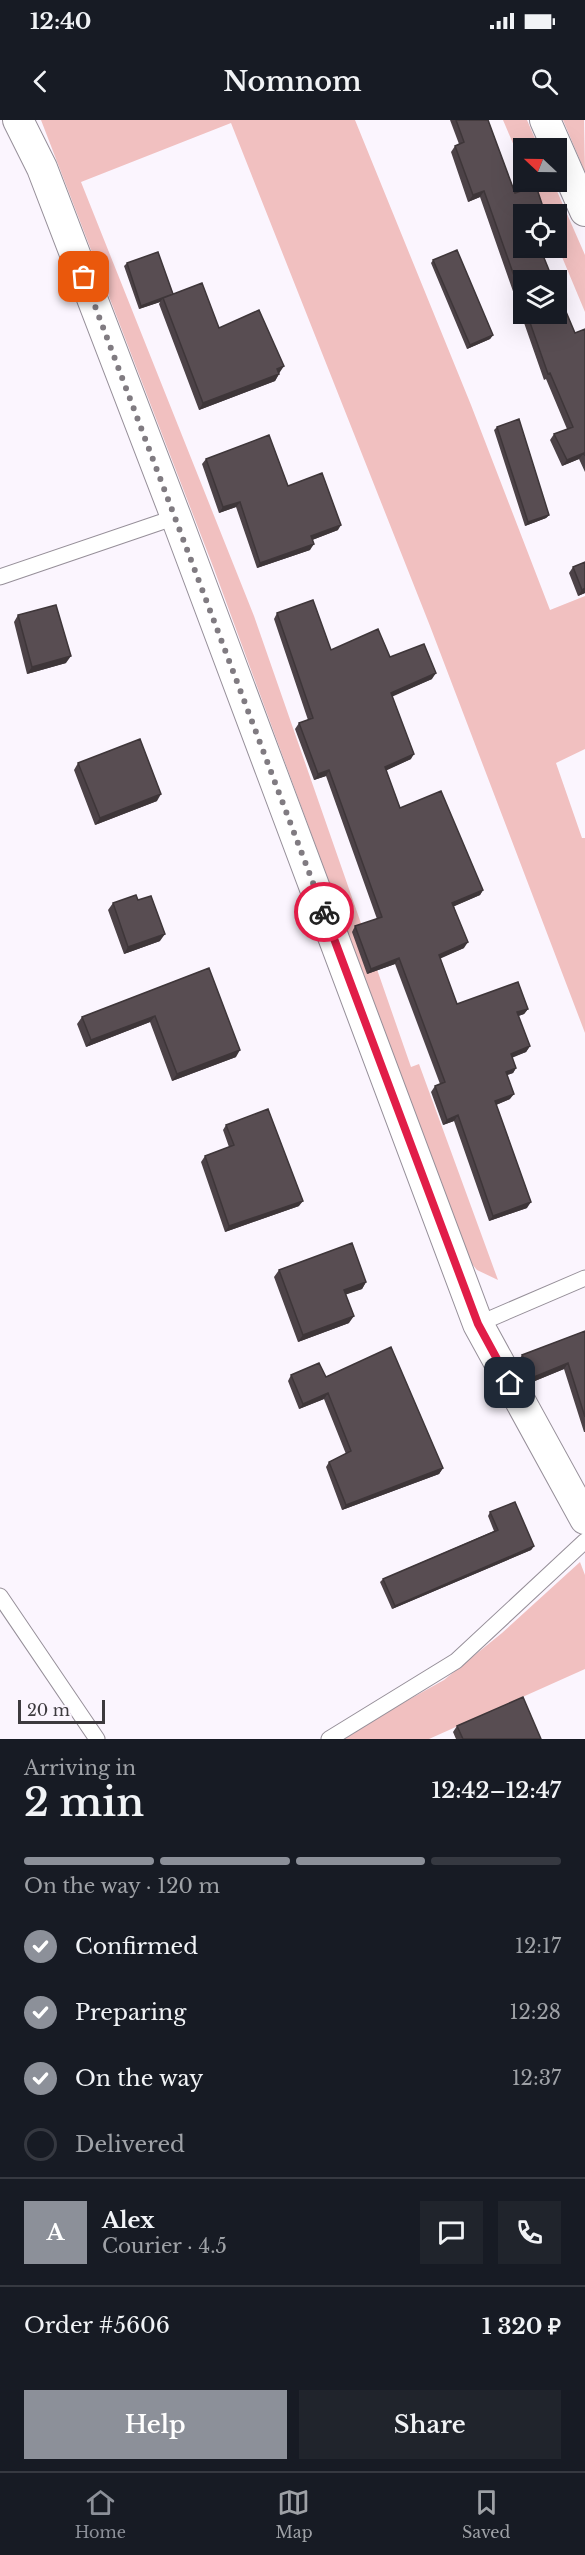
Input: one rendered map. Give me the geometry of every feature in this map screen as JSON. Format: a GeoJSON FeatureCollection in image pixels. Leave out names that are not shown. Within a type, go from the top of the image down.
{"type":"FeatureCollection","features":[{"type":"Feature","properties":{"kind":"street"},"geometry":{"type":"LineString","coordinates":[[18,120],[42,168],[176,517],[478,1324],[585,1519]]}},
{"type":"Feature","properties":{"kind":"street"},"geometry":{"type":"LineString","coordinates":[[545,120],[585,211]]}},
{"type":"Feature","properties":{"kind":"lane"},"geometry":{"type":"LineString","coordinates":[[0,577],[176,517]]}},
{"type":"Feature","properties":{"kind":"lane"},"geometry":{"type":"LineString","coordinates":[[478,1324],[585,1278]]}},
{"type":"Feature","properties":{"kind":"lane"},"geometry":{"type":"LineString","coordinates":[[329,1739],[456,1661],[585,1541]]}},
{"type":"Feature","properties":{"kind":"lane"},"geometry":{"type":"LineString","coordinates":[[0,1596],[97,1739]]}},
{"type":"Feature","properties":{"kind":"shaded area"},"geometry":{"type":"Polygon","coordinates":[[[41,120],[355,120],[471,405],[550,610],[585,596],[585,749],[556,763],[582,838],[585,838],[585,1033],[430,626],[231,123],[81,182],[254,616],[411,1067],[419,1064],[498,1280],[477,1270],[467,1258],[214,569],[41,120]]]}},
{"type":"Feature","properties":{"kind":"shaded area"},"geometry":{"type":"Polygon","coordinates":[[[503,120],[527,120],[535,138],[513,138],[513,144],[503,120]]]}},
{"type":"Feature","properties":{"kind":"shaded area"},"geometry":{"type":"Polygon","coordinates":[[[563,120],[584,120],[585,172],[563,120]]]}},
{"type":"Feature","properties":{"kind":"shaded area"},"geometry":{"type":"Polygon","coordinates":[[[534,192],[557,192],[563,204],[540,204],[534,192]]]}},
{"type":"Feature","properties":{"kind":"shaded area"},"geometry":{"type":"Polygon","coordinates":[[[567,214],[585,255],[585,312],[562,258],[567,258],[567,214]]]}},
{"type":"Feature","properties":{"kind":"shaded area"},"geometry":{"type":"Polygon","coordinates":[[[580,1562],[585,1575],[585,1669],[429,1739],[338,1739],[444,1680],[502,1633],[580,1562]]]}},
{"type":"Feature","properties":{"kind":"building"},"geometry":{"type":"Polygon","coordinates":[[[456,120],[488,120],[513,192],[538,192],[542,204],[513,204],[513,258],[544,258],[549,270],[513,270],[513,273],[484,191],[473,195],[455,146],[464,142],[456,120]]]}},
{"type":"Feature","properties":{"kind":"building"},"geometry":{"type":"Polygon","coordinates":[[[457,250],[493,335],[470,345],[433,260],[457,250]]]}},
{"type":"Feature","properties":{"kind":"building"},"geometry":{"type":"Polygon","coordinates":[[[158,252],[173,294],[141,306],[127,263],[158,252]]]}},
{"type":"Feature","properties":{"kind":"building"},"geometry":{"type":"Polygon","coordinates":[[[202,283],[219,328],[259,310],[284,366],[277,369],[279,374],[203,403],[163,298],[202,283]]]}},
{"type":"Feature","properties":{"kind":"building"},"geometry":{"type":"Polygon","coordinates":[[[567,314],[575,333],[585,329],[585,456],[584,453],[567,460],[554,434],[573,427],[550,373],[548,374],[530,324],[567,324],[567,314]]]}},
{"type":"Feature","properties":{"kind":"building"},"geometry":{"type":"Polygon","coordinates":[[[519,419],[549,515],[528,522],[497,427],[519,419]]]}},
{"type":"Feature","properties":{"kind":"building"},"geometry":{"type":"Polygon","coordinates":[[[269,435],[288,486],[322,473],[341,525],[311,536],[314,544],[260,563],[240,502],[223,507],[206,459],[269,435]]]}},
{"type":"Feature","properties":{"kind":"building"},"geometry":{"type":"Polygon","coordinates":[[[585,562],[585,588],[582,590],[573,567],[585,562]]]}},
{"type":"Feature","properties":{"kind":"building"},"geometry":{"type":"Polygon","coordinates":[[[313,600],[331,650],[378,629],[390,657],[424,644],[436,673],[391,693],[414,754],[385,767],[400,808],[441,791],[483,890],[452,903],[468,942],[439,955],[457,1004],[518,982],[528,1009],[517,1012],[530,1046],[511,1054],[516,1068],[506,1072],[514,1094],[495,1101],[531,1202],[493,1216],[458,1115],[447,1120],[435,1086],[445,1082],[399,958],[371,969],[355,926],[382,917],[329,770],[318,774],[299,723],[313,718],[277,613],[313,600]]]}},
{"type":"Feature","properties":{"kind":"building"},"geometry":{"type":"Polygon","coordinates":[[[56,605],[71,656],[32,667],[18,615],[56,605]]]}},
{"type":"Feature","properties":{"kind":"building"},"geometry":{"type":"Polygon","coordinates":[[[140,739],[161,794],[100,818],[78,763],[140,739]]]}},
{"type":"Feature","properties":{"kind":"building"},"geometry":{"type":"Polygon","coordinates":[[[136,895],[138,900],[151,896],[165,934],[128,947],[113,903],[136,895]]]}},
{"type":"Feature","properties":{"kind":"building"},"geometry":{"type":"Polygon","coordinates":[[[209,968],[240,1050],[177,1074],[155,1016],[91,1040],[82,1017],[209,968]]]}},
{"type":"Feature","properties":{"kind":"building"},"geometry":{"type":"Polygon","coordinates":[[[268,1109],[303,1201],[229,1226],[205,1156],[234,1145],[226,1125],[268,1109]]]}},
{"type":"Feature","properties":{"kind":"building"},"geometry":{"type":"Polygon","coordinates":[[[352,1243],[366,1282],[344,1290],[354,1316],[303,1335],[279,1270],[352,1243]]]}},
{"type":"Feature","properties":{"kind":"building"},"geometry":{"type":"Polygon","coordinates":[[[585,1331],[585,1417],[568,1363],[534,1377],[522,1355],[585,1331]]]}},
{"type":"Feature","properties":{"kind":"building"},"geometry":{"type":"Polygon","coordinates":[[[391,1347],[443,1468],[346,1505],[329,1462],[351,1451],[328,1393],[303,1404],[291,1375],[319,1363],[326,1377],[391,1347]]]}},
{"type":"Feature","properties":{"kind":"building"},"geometry":{"type":"Polygon","coordinates":[[[515,1502],[534,1546],[395,1606],[383,1579],[498,1530],[490,1512],[515,1502]]]}},
{"type":"Feature","properties":{"kind":"building"},"geometry":{"type":"Polygon","coordinates":[[[523,1697],[541,1739],[463,1739],[457,1726],[523,1697]]]}},
{"type":"Feature","properties":{"kind":"way so far"},"geometry":{"type":"LineString","coordinates":[[84,277],[324,912]]}},
{"type":"Feature","properties":{"kind":"route"},"geometry":{"type":"LineString","coordinates":[[324,912],[478,1324],[510,1383]]}}]}
